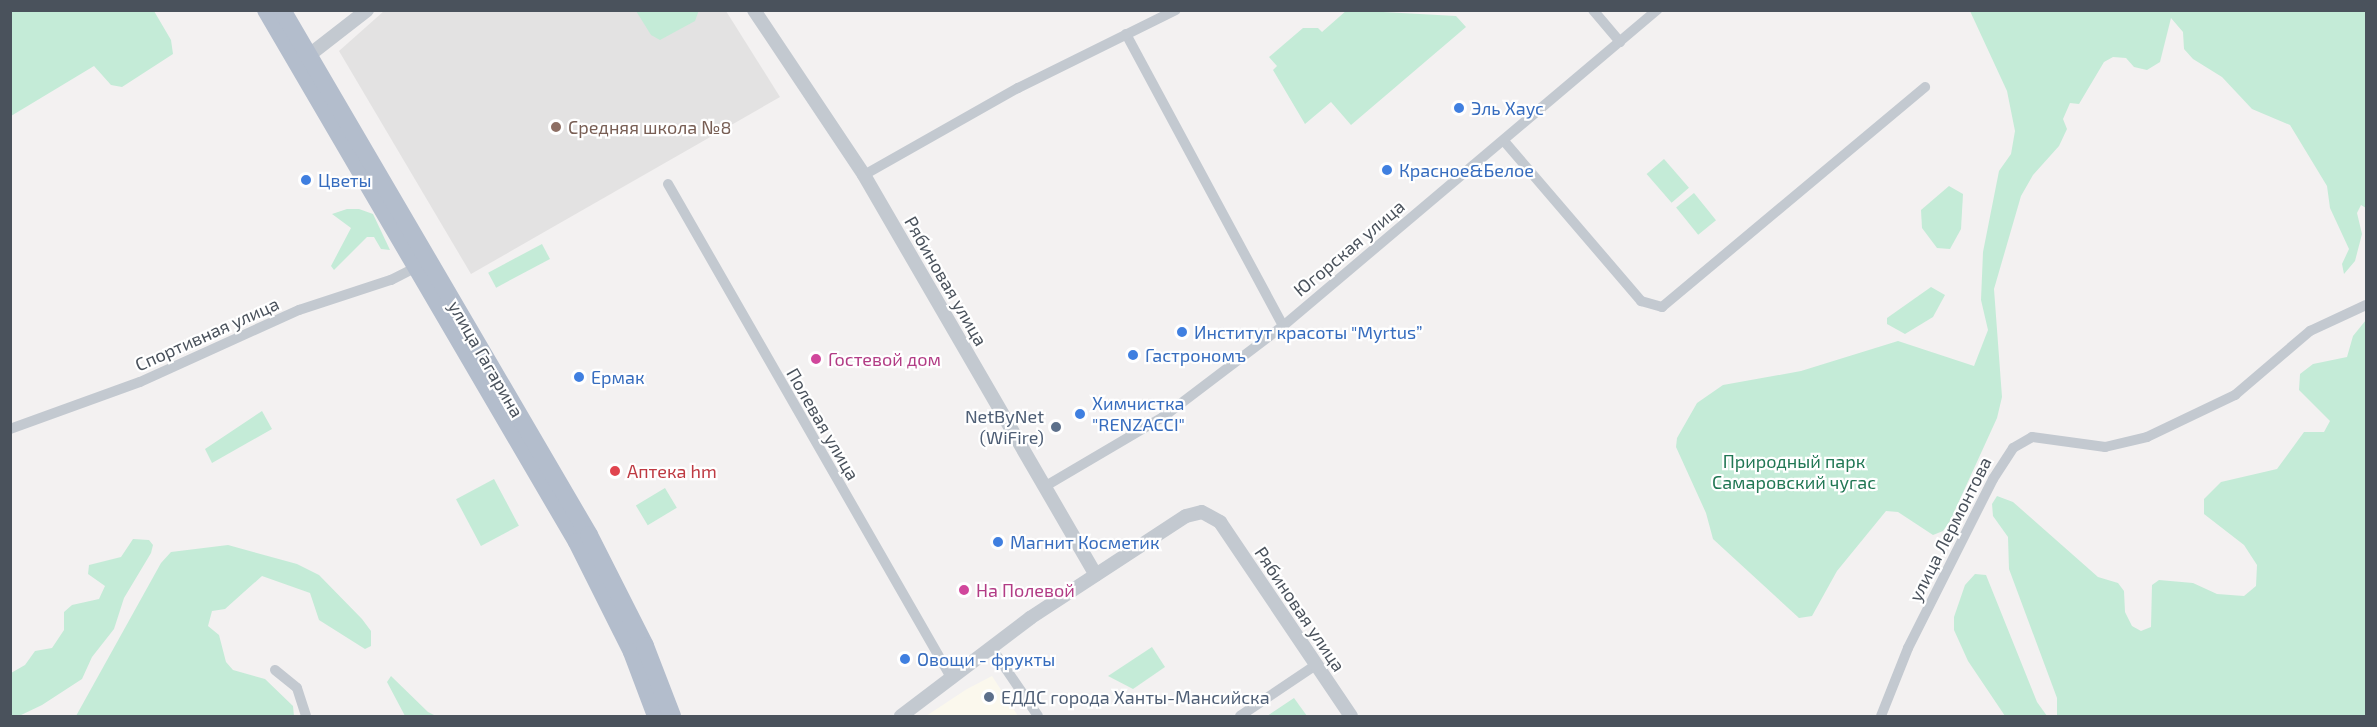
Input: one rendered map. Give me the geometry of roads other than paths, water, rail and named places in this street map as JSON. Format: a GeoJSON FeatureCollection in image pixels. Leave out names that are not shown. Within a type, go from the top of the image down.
{"type":"FeatureCollection","features":[{"type":"Feature","properties":{"kind":"main road","name":"улица Гагарина"},"geometry":{"type":"LineString","coordinates":[[266,10],[302,59],[530,447],[621,595],[672,717]]}},
{"type":"Feature","properties":{"kind":"main road","name":"улица Гагарина"},"geometry":{"type":"LineString","coordinates":[[282,10],[302,59]]}},
{"type":"Feature","properties":{"kind":"main road","name":"улица Гагарина"},"geometry":{"type":"LineString","coordinates":[[548,477],[607,598],[656,717]]}},
{"type":"Feature","properties":{"kind":"street"},"geometry":{"type":"LineString","coordinates":[[302,59],[367,10]]}},
{"type":"Feature","properties":{"kind":"street","name":"Рябиновая улица"},"geometry":{"type":"LineString","coordinates":[[754,10],[864,175],[1096,575],[1186,516],[1202,512],[1220,522],[1351,717]]}},
{"type":"Feature","properties":{"kind":"street"},"geometry":{"type":"LineString","coordinates":[[864,175],[998,99],[1176,10]]}},
{"type":"Feature","properties":{"kind":"street"},"geometry":{"type":"LineString","coordinates":[[1593,10],[1620,42]]}},
{"type":"Feature","properties":{"kind":"street","name":"Югорская улица"},"geometry":{"type":"LineString","coordinates":[[1044,487],[1163,417],[1283,326],[1657,10]]}},
{"type":"Feature","properties":{"kind":"street"},"geometry":{"type":"LineString","coordinates":[[1126,34],[1283,326]]}},
{"type":"Feature","properties":{"kind":"street"},"geometry":{"type":"LineString","coordinates":[[1504,141],[1641,301],[1662,307],[1925,87]]}},
{"type":"Feature","properties":{"kind":"street","name":"Полевая улица"},"geometry":{"type":"LineString","coordinates":[[668,184],[952,679]]}},
{"type":"Feature","properties":{"kind":"street","name":"Спортивная улица"},"geometry":{"type":"LineString","coordinates":[[10,429],[140,382],[299,310],[391,280],[422,264]]}},
{"type":"Feature","properties":{"kind":"street","name":"улица Лермонтова"},"geometry":{"type":"LineString","coordinates":[[1881,717],[1908,648],[1992,478],[2013,448],[2032,437],[2105,447],[2147,437],[2235,395],[2310,331],[2367,304]]}},
{"type":"Feature","properties":{"kind":"street"},"geometry":{"type":"LineString","coordinates":[[901,717],[991,647],[1096,575]]}},
{"type":"Feature","properties":{"kind":"street"},"geometry":{"type":"LineString","coordinates":[[991,647],[1038,717]]}},
{"type":"Feature","properties":{"kind":"street"},"geometry":{"type":"LineString","coordinates":[[1240,717],[1316,665]]}},
{"type":"Feature","properties":{"kind":"street"},"geometry":{"type":"LineString","coordinates":[[275,670],[297,688],[306,717]]}},
{"type":"Feature","properties":{"kind":"place","name":"Эль Хаус"},"geometry":{"type":"Point","coordinates":[1459,108]}},
{"type":"Feature","properties":{"kind":"place","name":"Средняя школа №8"},"geometry":{"type":"Point","coordinates":[556,127]}},
{"type":"Feature","properties":{"kind":"place","name":"Красное&Белое"},"geometry":{"type":"Point","coordinates":[1387,170]}},
{"type":"Feature","properties":{"kind":"place","name":"Цветы"},"geometry":{"type":"Point","coordinates":[306,180]}},
{"type":"Feature","properties":{"kind":"place","name":"Институт красоты \"Myrtus”"},"geometry":{"type":"Point","coordinates":[1182,332]}},
{"type":"Feature","properties":{"kind":"place","name":"Гастрономъ"},"geometry":{"type":"Point","coordinates":[1133,355]}},
{"type":"Feature","properties":{"kind":"place","name":"Гостевой дом"},"geometry":{"type":"Point","coordinates":[816,359]}},
{"type":"Feature","properties":{"kind":"place","name":"Ермак"},"geometry":{"type":"Point","coordinates":[579,377]}},
{"type":"Feature","properties":{"kind":"place","name":"Химчистка \"RENZACCI\""},"geometry":{"type":"Point","coordinates":[1080,414]}},
{"type":"Feature","properties":{"kind":"place","name":"NetByNet (WiFire)"},"geometry":{"type":"Point","coordinates":[1056,427]}},
{"type":"Feature","properties":{"kind":"place","name":"Аптека hm"},"geometry":{"type":"Point","coordinates":[615,471]}},
{"type":"Feature","properties":{"kind":"place","name":"Магнит Косметик"},"geometry":{"type":"Point","coordinates":[998,542]}},
{"type":"Feature","properties":{"kind":"place","name":"На Полевой"},"geometry":{"type":"Point","coordinates":[964,590]}},
{"type":"Feature","properties":{"kind":"place","name":"Овощи - фрукты"},"geometry":{"type":"Point","coordinates":[905,659]}},
{"type":"Feature","properties":{"kind":"place","name":"ЕДДС города Ханты-Мансийска"},"geometry":{"type":"Point","coordinates":[989,697]}},
{"type":"Feature","properties":{"kind":"park label","name":"Природный парк Самаровский чугас"},"geometry":{"type":"Point","coordinates":[1794,472]}}]}
